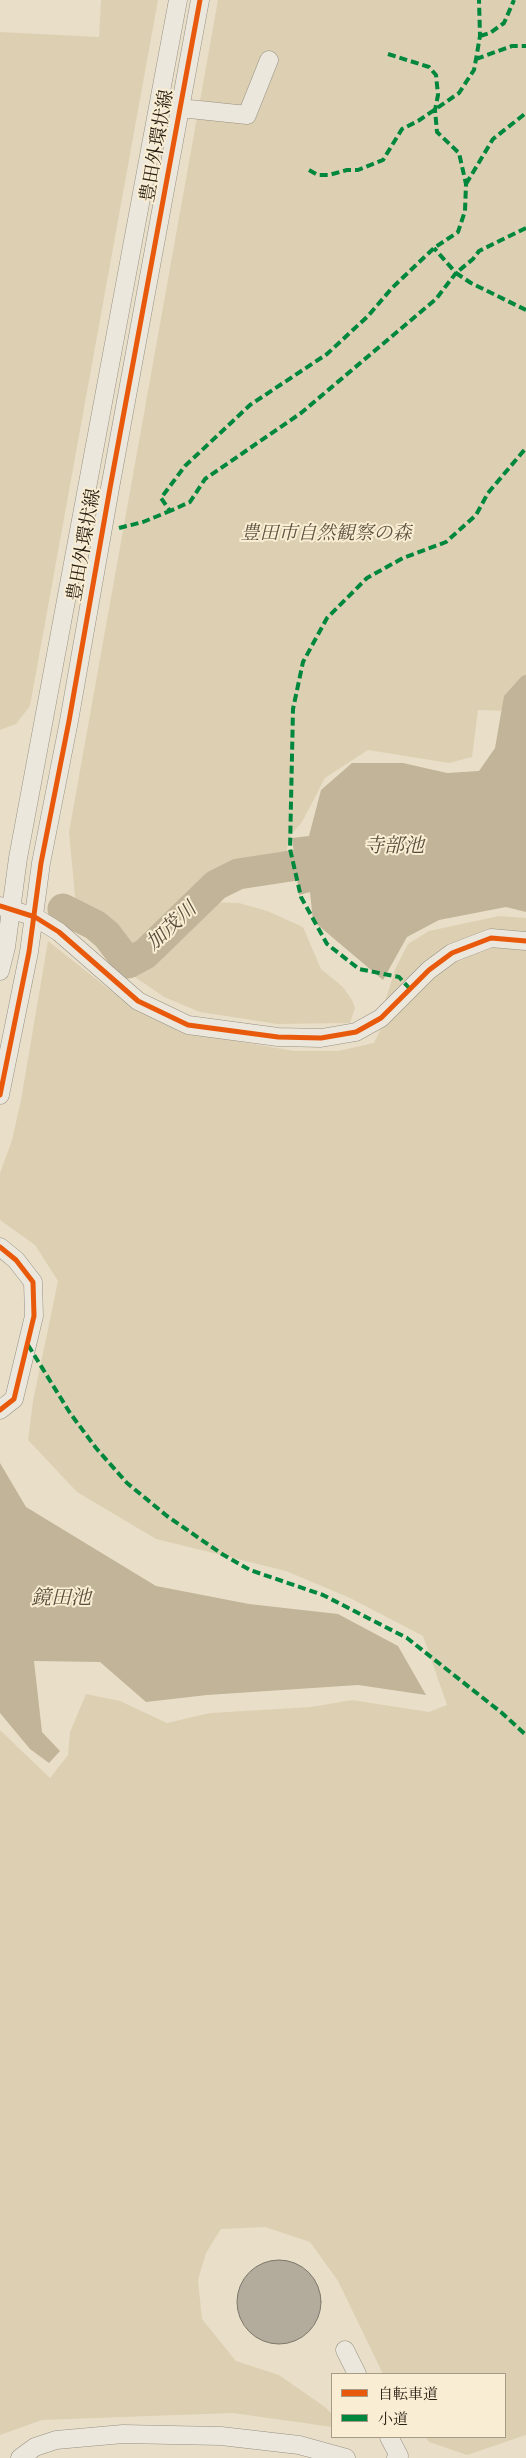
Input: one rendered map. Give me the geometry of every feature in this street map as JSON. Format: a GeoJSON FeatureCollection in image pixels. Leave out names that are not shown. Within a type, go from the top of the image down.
{"type":"FeatureCollection","features":[{"type":"Feature","properties":{"kind":"street","name":"豊田外環状線"},"geometry":{"type":"LineString","coordinates":[[0,971],[6,907],[30,807],[178,0]]}},
{"type":"Feature","properties":{"kind":"street","name":"豊田外環状線"},"geometry":{"type":"LineString","coordinates":[[0,1095],[20,1002],[35,917],[41,863],[70,721],[110,488],[200,0]]}},
{"type":"Feature","properties":{"kind":"street"},"geometry":{"type":"LineString","coordinates":[[180,108],[247,115],[269,60]]}},
{"type":"Feature","properties":{"kind":"street"},"geometry":{"type":"LineString","coordinates":[[6,907],[35,917],[59,932],[138,1001],[188,1025],[241,1033],[321,1038],[356,1032],[381,1018],[410,989],[452,953],[491,938],[526,941]]}},
{"type":"Feature","properties":{"kind":"street"},"geometry":{"type":"LineString","coordinates":[[0,1247],[16,1260],[33,1282],[34,1316],[14,1399],[0,1410]]}},
{"type":"Feature","properties":{"kind":"street"},"geometry":{"type":"LineString","coordinates":[[346,2350],[357,2373]]}},
{"type":"Feature","properties":{"kind":"street"},"geometry":{"type":"LineString","coordinates":[[20,2458],[35,2447],[56,2440],[123,2434],[221,2436],[299,2445],[346,2458]]}},
{"type":"Feature","properties":{"kind":"street"},"geometry":{"type":"LineString","coordinates":[[389,2438],[398,2456],[396,2458]]}},
{"type":"Feature","properties":{"kind":"green space"},"geometry":{"type":"Polygon","coordinates":[[[101,0],[158,0],[30,706],[16,724],[0,730],[0,32],[99,37],[101,0]]]}},
{"type":"Feature","properties":{"kind":"green space","name":"豊田市自然観察の森"},"geometry":{"type":"Polygon","coordinates":[[[218,0],[526,0],[526,684],[505,711],[478,710],[472,757],[449,763],[368,750],[325,778],[302,822],[289,837],[285,862],[229,872],[209,881],[128,954],[95,918],[76,907],[69,832],[218,0]]]}},
{"type":"Feature","properties":{"kind":"green space"},"geometry":{"type":"Polygon","coordinates":[[[207,902],[239,903],[267,911],[303,927],[321,969],[343,987],[352,1000],[355,1008],[350,1023],[277,1024],[200,1012],[164,997],[129,973],[207,902]]]}},
{"type":"Feature","properties":{"kind":"green space"},"geometry":{"type":"Polygon","coordinates":[[[499,916],[526,918],[526,2435],[467,2455],[429,2442],[426,2438],[506,2438],[506,2373],[383,2373],[338,2281],[310,2242],[265,2227],[221,2229],[206,2253],[198,2280],[202,2319],[236,2361],[279,2375],[325,2407],[331,2413],[331,2427],[233,2413],[42,2420],[0,2435],[0,1730],[50,1778],[68,1755],[70,1732],[86,1694],[120,1701],[167,1723],[210,1713],[311,1707],[352,1700],[429,1712],[447,1705],[423,1636],[350,1598],[286,1571],[156,1539],[77,1492],[28,1440],[33,1401],[58,1281],[35,1245],[0,1220],[0,1173],[12,1140],[21,1100],[48,941],[129,1005],[159,1021],[196,1034],[294,1051],[338,1051],[374,1043],[385,1020],[386,998],[396,967],[408,944],[429,931],[499,916]]]}},
{"type":"Feature","properties":{"kind":"water","name":"寺部池"},"geometry":{"type":"Polygon","coordinates":[[[526,675],[526,912],[506,907],[439,920],[407,937],[383,980],[313,921],[310,892],[299,895],[292,838],[309,836],[321,790],[352,763],[403,763],[447,773],[479,771],[495,748],[504,696],[522,676],[526,675]]]}},
{"type":"Feature","properties":{"kind":"water","name":"鏡田池"},"geometry":{"type":"Polygon","coordinates":[[[0,1463],[26,1507],[156,1586],[249,1604],[338,1614],[398,1646],[426,1695],[358,1685],[207,1695],[146,1702],[100,1662],[34,1661],[42,1732],[60,1751],[49,1763],[30,1749],[0,1713],[0,1463]]]}},
{"type":"Feature","properties":{"kind":"building"},"geometry":{"type":"Polygon","coordinates":[[[279,2260],[295,2263],[309,2272],[318,2286],[321,2302],[318,2318],[309,2332],[295,2341],[279,2344],[263,2341],[249,2332],[240,2318],[237,2302],[240,2286],[249,2272],[263,2263],[279,2260]]]}},
{"type":"Feature","properties":{"kind":"waterway","name":"加茂川"},"geometry":{"type":"LineString","coordinates":[[63,909],[95,925],[107,935],[128,963],[145,954],[216,885],[238,874],[297,865]]}},
{"type":"Feature","properties":{"kind":"marked path"},"geometry":{"type":"LineString","coordinates":[[309,170],[318,175],[329,175],[347,170],[358,170],[383,160],[402,129],[418,121],[459,93],[474,70],[480,36],[479,0]]}},
{"type":"Feature","properties":{"kind":"marked path"},"geometry":{"type":"LineString","coordinates":[[480,36],[490,33],[504,23],[514,0]]}},
{"type":"Feature","properties":{"kind":"marked path"},"geometry":{"type":"LineString","coordinates":[[476,59],[512,46],[526,46]]}},
{"type":"Feature","properties":{"kind":"marked path"},"geometry":{"type":"LineString","coordinates":[[388,54],[429,67],[436,75],[438,95],[435,110],[437,132],[459,153],[466,184],[465,211],[458,232],[434,248],[392,288],[368,316],[327,354],[250,405],[185,466],[161,498],[170,511],[190,502],[205,479],[301,413],[436,299],[456,273],[434,248]]}},
{"type":"Feature","properties":{"kind":"marked path"},"geometry":{"type":"LineString","coordinates":[[466,184],[493,139],[526,113]]}},
{"type":"Feature","properties":{"kind":"marked path"},"geometry":{"type":"LineString","coordinates":[[526,228],[479,251],[473,259],[456,273],[471,283],[526,310]]}},
{"type":"Feature","properties":{"kind":"marked path"},"geometry":{"type":"LineString","coordinates":[[410,989],[399,977],[359,969],[327,944],[301,897],[290,849],[293,709],[303,662],[327,618],[367,578],[403,558],[446,542],[476,515],[488,493],[526,448]]}},
{"type":"Feature","properties":{"kind":"marked path"},"geometry":{"type":"LineString","coordinates":[[119,528],[143,522],[170,511]]}},
{"type":"Feature","properties":{"kind":"marked path"},"geometry":{"type":"LineString","coordinates":[[28,1345],[70,1413],[96,1448],[127,1483],[167,1516],[222,1554],[250,1570],[323,1595],[407,1638],[502,1713],[526,1735]]}},
{"type":"Feature","properties":{"kind":"cycle path"},"geometry":{"type":"LineString","coordinates":[[0,1095],[29,952],[41,863],[69,721],[200,0]]}},
{"type":"Feature","properties":{"kind":"cycle path"},"geometry":{"type":"LineString","coordinates":[[0,906],[35,917],[59,932],[138,1001],[188,1025],[278,1037],[321,1038],[356,1032],[381,1018],[429,970],[452,953],[491,938],[526,941]]}},
{"type":"Feature","properties":{"kind":"cycle path"},"geometry":{"type":"LineString","coordinates":[[0,1247],[16,1260],[33,1282],[34,1316],[14,1399],[0,1410]]}}]}
